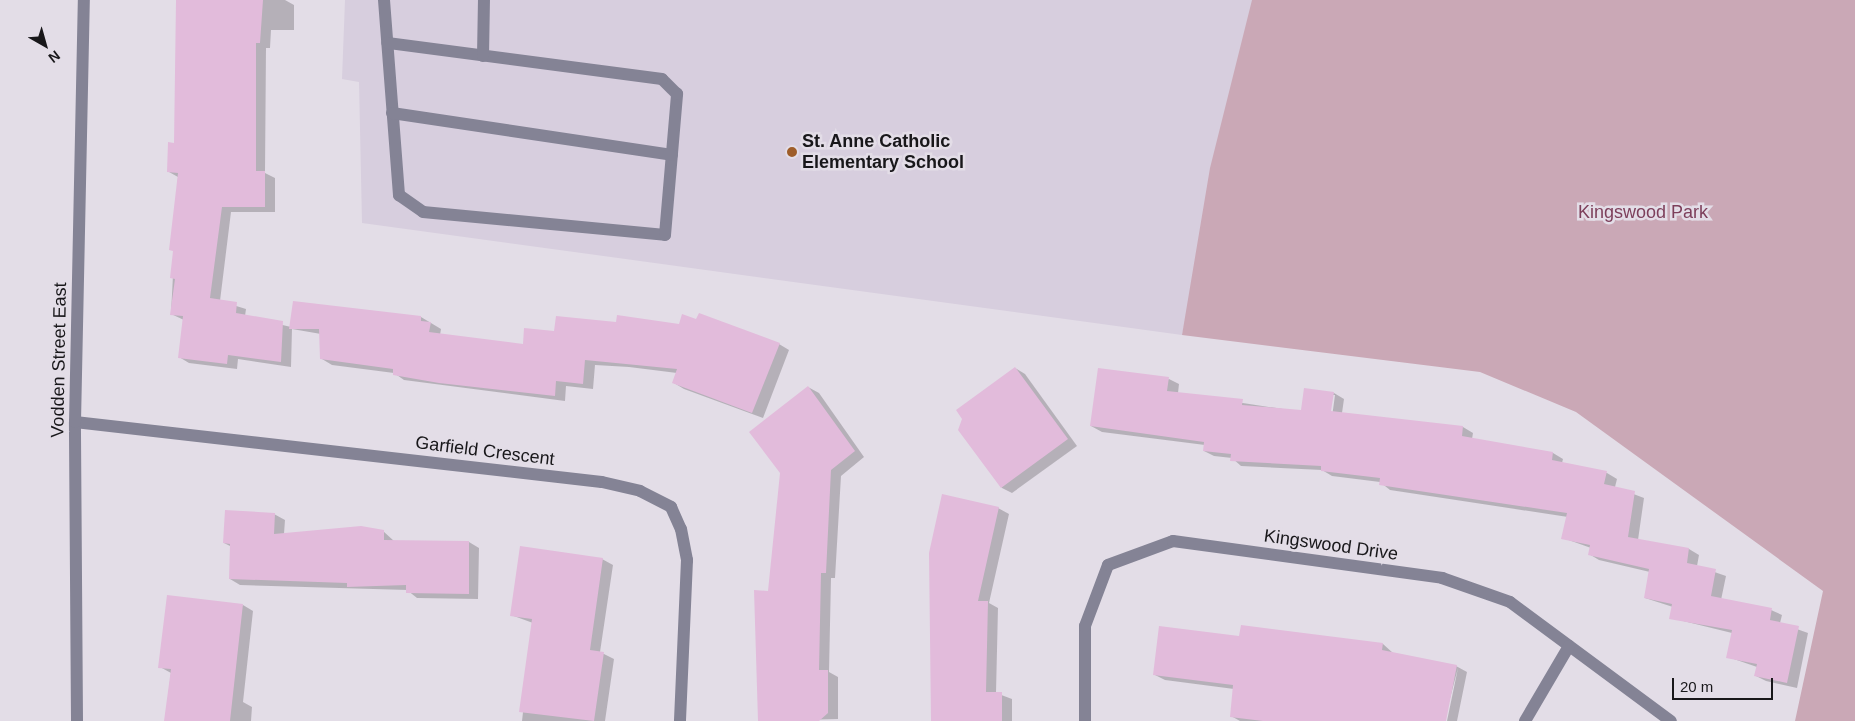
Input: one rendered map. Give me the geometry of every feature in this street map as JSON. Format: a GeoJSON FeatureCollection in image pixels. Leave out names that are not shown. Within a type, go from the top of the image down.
{"type":"FeatureCollection","features":[{"type":"Feature","properties":{"kind":"street","name":"Vodden Street East"},"geometry":{"type":"LineString","coordinates":[[77,721],[75,422],[84,0]]}},
{"type":"Feature","properties":{"kind":"street"},"geometry":{"type":"LineString","coordinates":[[384,0],[387,43],[392,113],[399,195],[423,212],[665,235],[677,94],[662,79],[387,43]]}},
{"type":"Feature","properties":{"kind":"street"},"geometry":{"type":"LineString","coordinates":[[483,56],[484,0]]}},
{"type":"Feature","properties":{"kind":"street"},"geometry":{"type":"LineString","coordinates":[[392,113],[672,155]]}},
{"type":"Feature","properties":{"kind":"street","name":"Garfield Crescent"},"geometry":{"type":"LineString","coordinates":[[75,422],[602,482],[640,490],[671,507],[681,528],[687,560],[680,721]]}},
{"type":"Feature","properties":{"kind":"street","name":"Kingswood Drive"},"geometry":{"type":"LineString","coordinates":[[1085,721],[1085,626],[1108,564],[1173,541],[1442,578],[1510,602],[1671,721]]}},
{"type":"Feature","properties":{"kind":"street"},"geometry":{"type":"LineString","coordinates":[[1525,721],[1569,646]]}},
{"type":"Feature","properties":{"kind":"shaded area","name":"St. Anne Catholic Elementary School"},"geometry":{"type":"Polygon","coordinates":[[[345,0],[1258,0],[1182,335],[362,223],[359,82],[342,79],[345,0]]]}},
{"type":"Feature","properties":{"kind":"green space","name":"Kingswood Park"},"geometry":{"type":"Polygon","coordinates":[[[1252,0],[1855,0],[1855,721],[1795,721],[1823,591],[1576,412],[1480,372],[1182,335],[1210,168],[1252,0]]]}},
{"type":"Feature","properties":{"kind":"building"},"geometry":{"type":"Polygon","coordinates":[[[176,0],[263,0],[260,43],[256,43],[256,171],[265,171],[265,207],[222,207],[210,298],[237,302],[236,313],[283,321],[281,362],[228,355],[227,364],[178,358],[183,316],[170,315],[175,279],[170,278],[173,251],[169,250],[178,173],[167,172],[168,142],[174,143],[176,0]]]}},
{"type":"Feature","properties":{"kind":"building"},"geometry":{"type":"Polygon","coordinates":[[[293,301],[421,316],[421,321],[431,322],[429,332],[523,344],[524,328],[554,331],[556,316],[616,322],[617,315],[679,324],[682,314],[696,319],[699,313],[780,343],[752,413],[672,383],[677,369],[585,360],[583,384],[556,381],[555,396],[439,383],[393,375],[393,369],[320,359],[319,329],[289,329],[293,301]]]}},
{"type":"Feature","properties":{"kind":"building"},"geometry":{"type":"Polygon","coordinates":[[[1015,367],[1068,439],[1001,488],[958,430],[962,419],[956,410],[1015,367]]]}},
{"type":"Feature","properties":{"kind":"building"},"geometry":{"type":"Polygon","coordinates":[[[1098,368],[1169,377],[1167,391],[1243,399],[1242,405],[1301,410],[1304,388],[1334,392],[1331,411],[1463,426],[1462,436],[1553,452],[1552,460],[1607,471],[1604,484],[1635,491],[1628,537],[1689,548],[1687,563],[1716,569],[1711,596],[1772,608],[1770,620],[1799,626],[1787,683],[1754,676],[1757,664],[1726,658],[1732,630],[1669,619],[1672,604],[1644,598],[1649,569],[1588,555],[1590,545],[1561,539],[1567,513],[1379,485],[1380,478],[1321,471],[1321,466],[1230,461],[1231,454],[1203,451],[1204,442],[1090,426],[1098,368]]]}},
{"type":"Feature","properties":{"kind":"building"},"geometry":{"type":"Polygon","coordinates":[[[808,386],[855,451],[831,470],[826,573],[821,573],[819,670],[828,670],[828,713],[819,721],[758,721],[754,590],[768,591],[780,473],[749,432],[808,386]]]}},
{"type":"Feature","properties":{"kind":"building"},"geometry":{"type":"Polygon","coordinates":[[[942,494],[999,507],[978,601],[988,601],[986,692],[1002,692],[1002,721],[931,721],[929,553],[942,494]]]}},
{"type":"Feature","properties":{"kind":"building"},"geometry":{"type":"Polygon","coordinates":[[[225,510],[275,513],[274,534],[361,526],[384,530],[384,540],[469,541],[469,594],[406,593],[406,585],[347,587],[347,583],[229,579],[230,544],[223,543],[225,510]]]}},
{"type":"Feature","properties":{"kind":"building"},"geometry":{"type":"Polygon","coordinates":[[[520,546],[603,558],[590,650],[604,652],[594,721],[519,712],[532,619],[510,616],[520,546]]]}},
{"type":"Feature","properties":{"kind":"building"},"geometry":{"type":"Polygon","coordinates":[[[167,595],[243,604],[230,721],[164,721],[171,669],[158,668],[167,595]]]}},
{"type":"Feature","properties":{"kind":"building"},"geometry":{"type":"Polygon","coordinates":[[[1241,625],[1383,643],[1382,650],[1457,665],[1446,721],[1263,721],[1230,717],[1233,685],[1153,675],[1159,626],[1239,636],[1241,625]]]}},
{"type":"Feature","properties":{"kind":"place","name":"St. Anne Catholic Elementary School"},"geometry":{"type":"Point","coordinates":[792,152]}}]}
